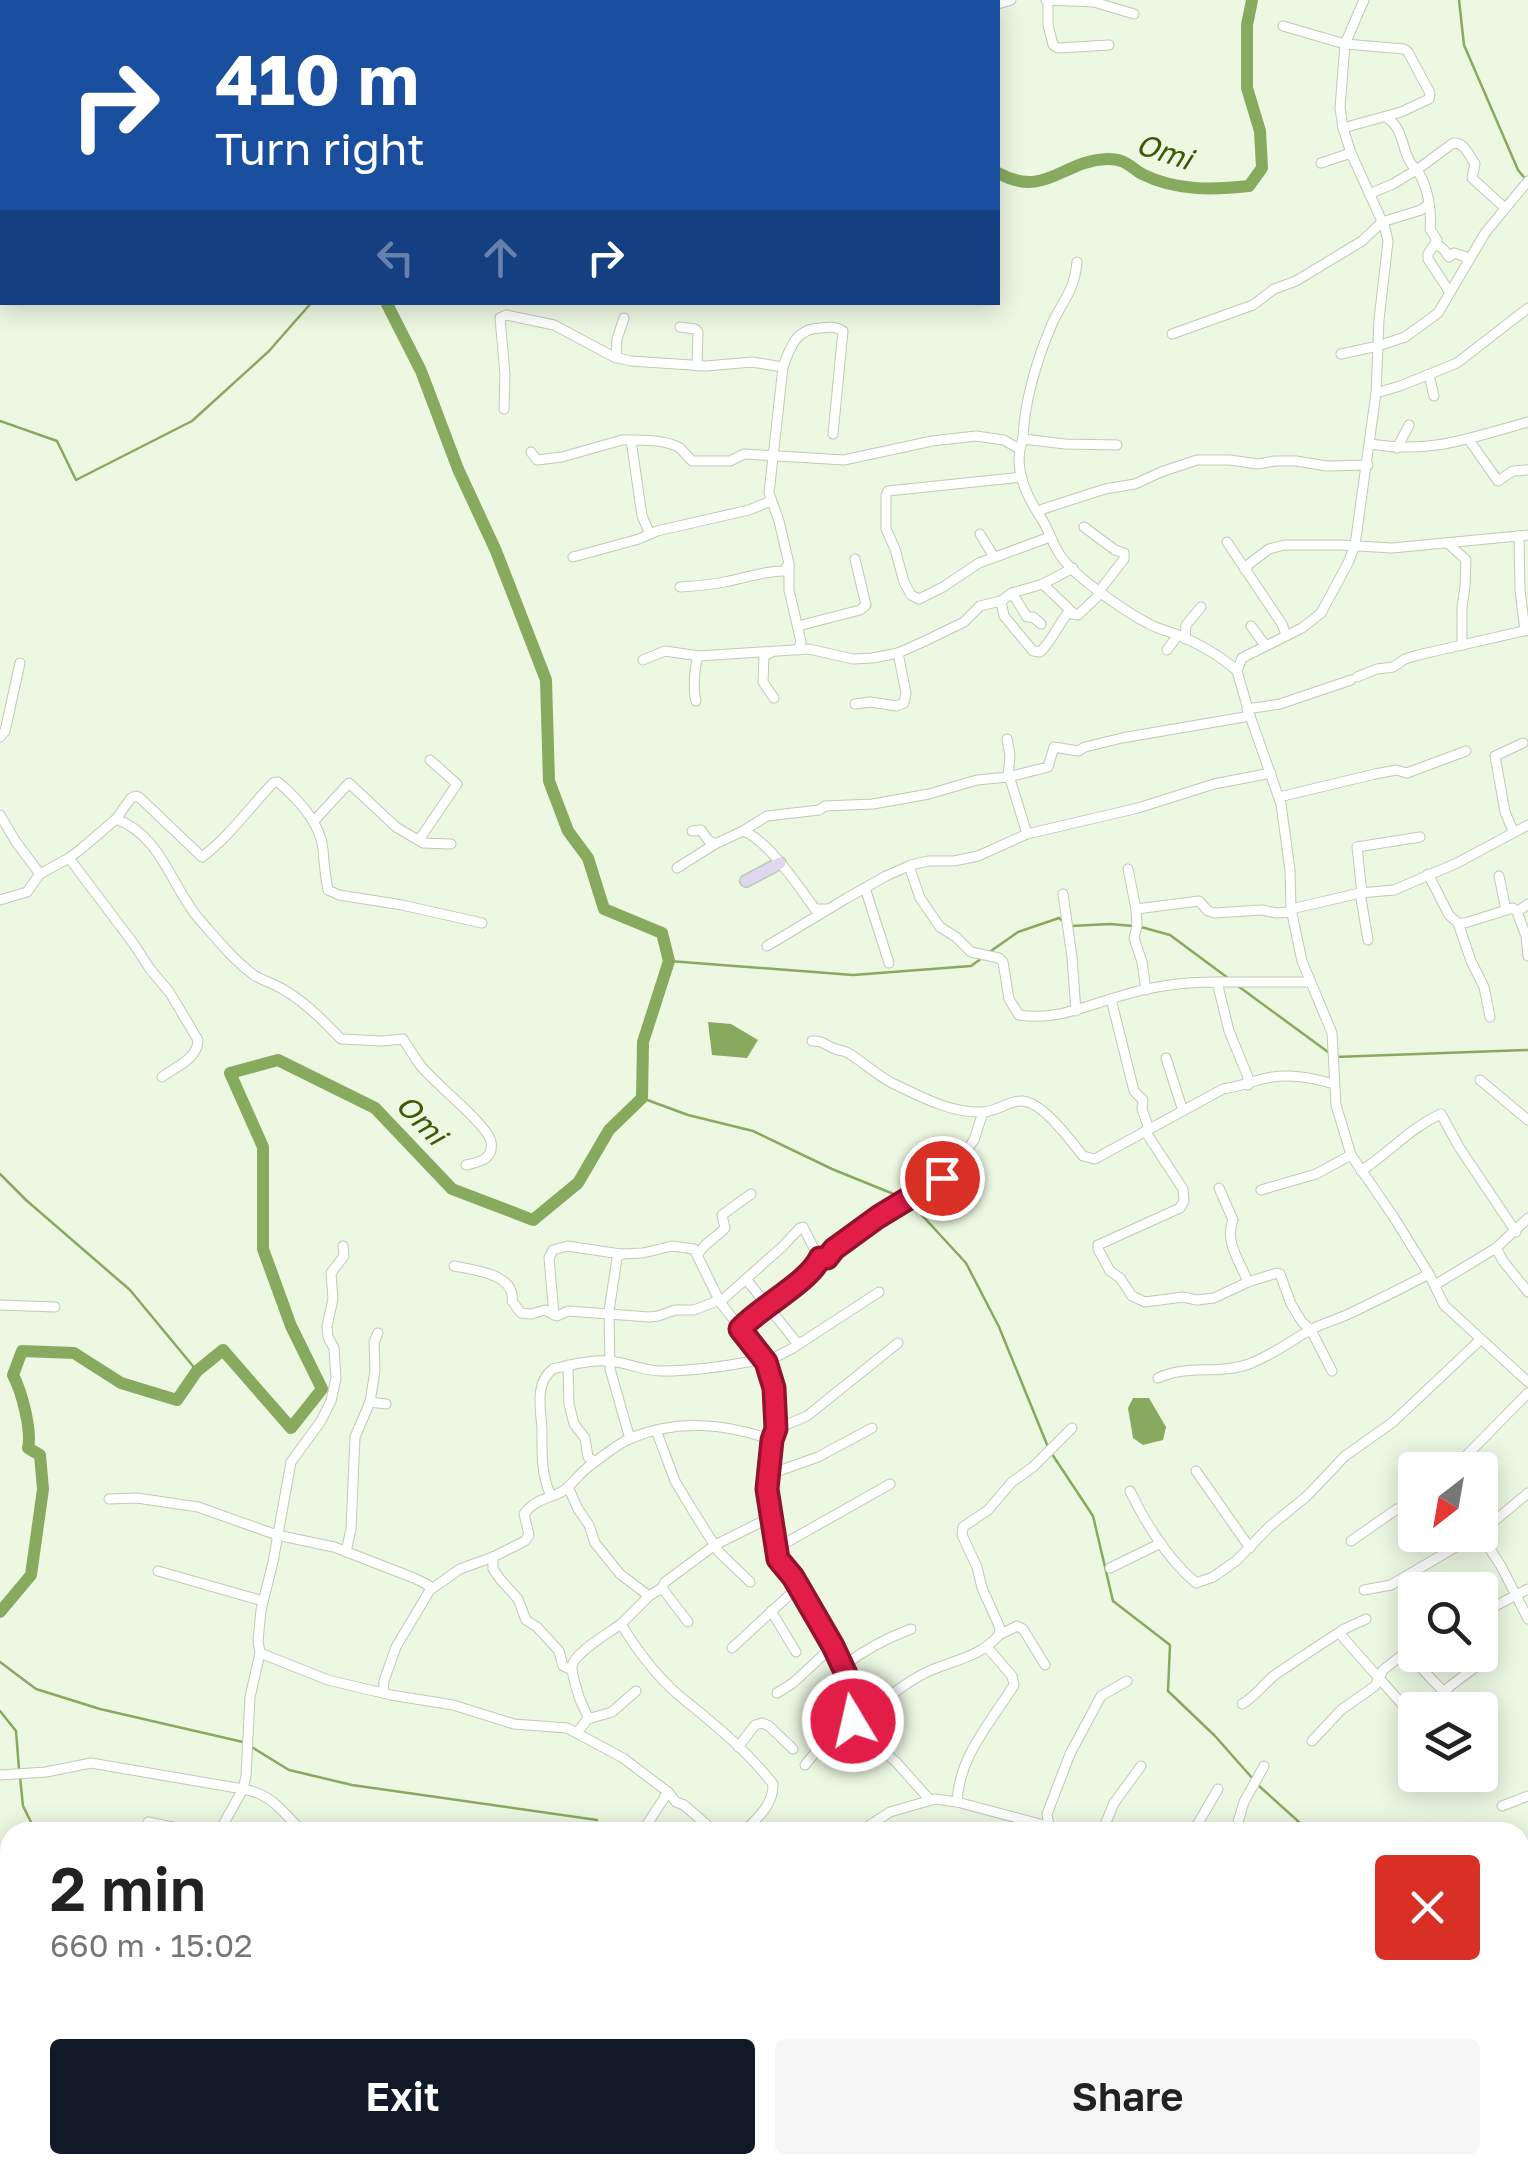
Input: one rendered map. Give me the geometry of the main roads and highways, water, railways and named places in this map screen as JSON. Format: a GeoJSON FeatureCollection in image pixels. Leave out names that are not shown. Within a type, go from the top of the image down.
{"type":"FeatureCollection","features":[{"type":"Feature","properties":{"kind":"waterway","name":"Omi"},"geometry":{"type":"LineString","coordinates":[[1000,174],[1029,182],[1092,161],[1114,159],[1155,180],[1181,186],[1249,186],[1262,168],[1260,131],[1247,88],[1247,25],[1252,0]]}},
{"type":"Feature","properties":{"kind":"waterway"},"geometry":{"type":"LineString","coordinates":[[1459,0],[1464,45],[1518,170],[1527,181]]}},
{"type":"Feature","properties":{"kind":"waterway"},"geometry":{"type":"LineString","coordinates":[[0,421],[57,441],[76,480],[192,421],[269,351],[309,305]]}},
{"type":"Feature","properties":{"kind":"waterway","name":"Omi"},"geometry":{"type":"LineString","coordinates":[[0,1612],[31,1575],[43,1489],[40,1455],[28,1448],[25,1411],[13,1375],[22,1351],[74,1353],[121,1383],[177,1400],[197,1371],[223,1350],[291,1428],[322,1389],[291,1326],[263,1249],[263,1147],[230,1073],[278,1060],[375,1108],[452,1189],[533,1220],[578,1183],[609,1130],[642,1098],[643,1042],[669,961],[662,933],[604,909],[588,858],[568,831],[549,781],[546,680],[421,371],[388,305]]}},
{"type":"Feature","properties":{"kind":"waterway"},"geometry":{"type":"LineString","coordinates":[[988,953],[1018,932],[1059,918],[1065,923]]}},
{"type":"Feature","properties":{"kind":"waterway"},"geometry":{"type":"LineString","coordinates":[[1071,926],[1133,926]]}},
{"type":"Feature","properties":{"kind":"waterway"},"geometry":{"type":"LineString","coordinates":[[1141,927],[1170,935],[1228,978]]}},
{"type":"Feature","properties":{"kind":"waterway"},"geometry":{"type":"LineString","coordinates":[[669,961],[853,975],[971,966],[982,958]]}},
{"type":"Feature","properties":{"kind":"waterway"},"geometry":{"type":"LineString","coordinates":[[1238,986],[1328,1052]]}},
{"type":"Feature","properties":{"kind":"waterway"},"geometry":{"type":"LineString","coordinates":[[1335,1057],[1528,1050]]}},
{"type":"Feature","properties":{"kind":"waterway"},"geometry":{"type":"LineString","coordinates":[[642,1098],[688,1115],[753,1131],[901,1197]]}},
{"type":"Feature","properties":{"kind":"waterway"},"geometry":{"type":"LineString","coordinates":[[0,1174],[130,1290],[197,1371]]}},
{"type":"Feature","properties":{"kind":"waterway"},"geometry":{"type":"LineString","coordinates":[[908,1200],[966,1263],[999,1327],[1048,1447]]}},
{"type":"Feature","properties":{"kind":"waterway"},"geometry":{"type":"LineString","coordinates":[[1052,1454],[1093,1516],[1113,1601],[1170,1645],[1168,1691],[1253,1779]]}},
{"type":"Feature","properties":{"kind":"waterway"},"geometry":{"type":"LineString","coordinates":[[0,1662],[36,1689],[100,1709],[243,1742]]}},
{"type":"Feature","properties":{"kind":"waterway"},"geometry":{"type":"LineString","coordinates":[[0,1711],[16,1731],[19,1769]]}},
{"type":"Feature","properties":{"kind":"waterway"},"geometry":{"type":"LineString","coordinates":[[250,1746],[289,1770],[352,1785],[597,1820]]}},
{"type":"Feature","properties":{"kind":"waterway"},"geometry":{"type":"LineString","coordinates":[[20,1777],[23,1806],[31,1822]]}},
{"type":"Feature","properties":{"kind":"waterway"},"geometry":{"type":"LineString","coordinates":[[1258,1785],[1299,1822]]}}]}
